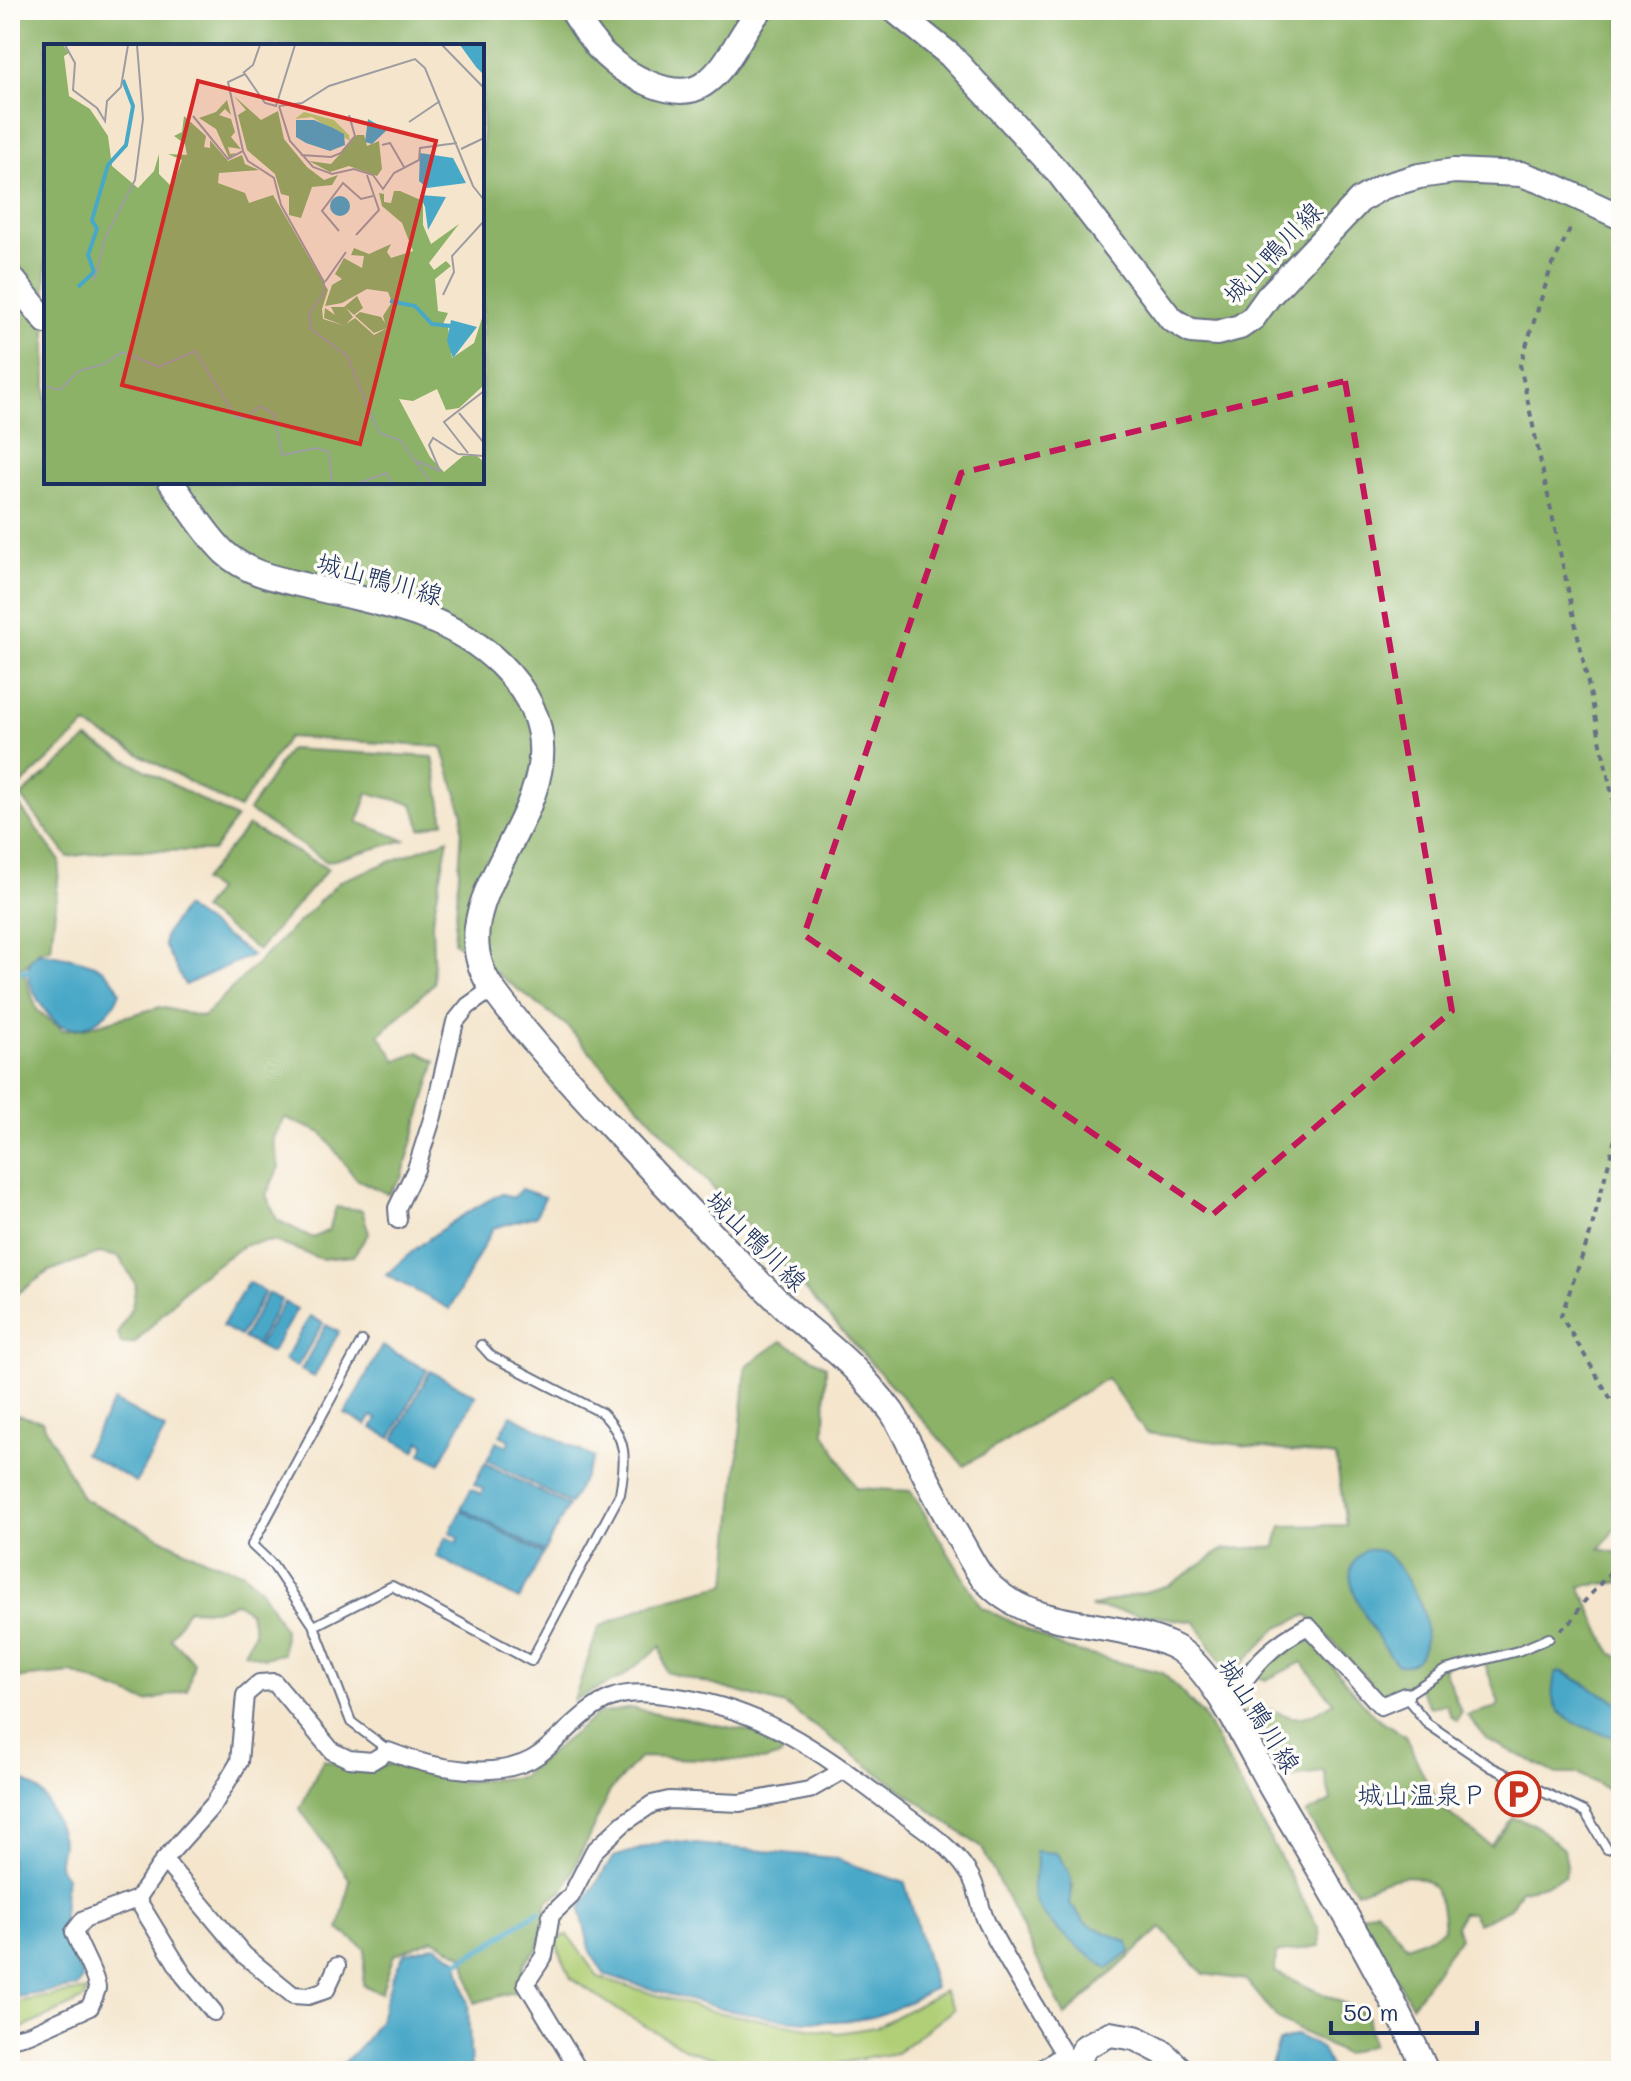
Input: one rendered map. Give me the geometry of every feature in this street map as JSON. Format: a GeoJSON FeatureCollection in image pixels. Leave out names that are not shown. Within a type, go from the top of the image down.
{"type":"FeatureCollection","features":[{"type":"Feature","properties":{"kind":"main road"},"geometry":{"type":"LineString","coordinates":[[572,10],[587,36],[607,57],[644,81],[667,90],[686,90],[703,85],[725,63],[760,10]]}},
{"type":"Feature","properties":{"kind":"main road","name":"城山鴨川線"},"geometry":{"type":"LineString","coordinates":[[894,10],[950,55],[1048,160],[1171,319],[1191,331],[1217,333],[1240,327],[1253,318],[1268,297],[1360,200],[1382,187],[1419,176],[1454,171],[1521,174],[1621,217]]}},
{"type":"Feature","properties":{"kind":"main road"},"geometry":{"type":"LineString","coordinates":[[10,276],[44,318]]}},
{"type":"Feature","properties":{"kind":"main road","name":"城山鴨川線"},"geometry":{"type":"LineString","coordinates":[[173,484],[224,552],[257,574],[429,616],[469,639],[502,666],[534,708],[541,731],[542,760],[535,792],[512,844],[488,887],[477,919],[475,939],[480,971],[527,1035],[669,1190],[798,1321],[857,1371],[894,1414],[948,1520],[984,1579],[1015,1605],[1053,1620],[1104,1625],[1147,1636],[1178,1648],[1198,1667],[1225,1707],[1410,2034],[1426,2071]]}},
{"type":"Feature","properties":{"kind":"main road"},"geometry":{"type":"LineString","coordinates":[[1071,2062],[1085,2047],[1110,2034],[1135,2038],[1162,2052],[1182,2071]]}},
{"type":"Feature","properties":{"kind":"street"},"geometry":{"type":"LineString","coordinates":[[398,1220],[397,1208],[416,1169],[433,1116],[455,1022],[468,1006],[492,989]]}},
{"type":"Feature","properties":{"kind":"street"},"geometry":{"type":"LineString","coordinates":[[1225,1707],[1251,1669],[1280,1640],[1308,1626],[1381,1706],[1405,1696]]}},
{"type":"Feature","properties":{"kind":"street"},"geometry":{"type":"LineString","coordinates":[[10,2039],[30,2034],[90,2007],[97,1989],[94,1975],[81,1953],[74,1932],[84,1919],[137,1899],[164,1860],[214,1804],[239,1762],[245,1695],[259,1683],[274,1682],[332,1751],[349,1759],[372,1761],[388,1751],[417,1763],[480,1770],[514,1767],[538,1755],[587,1712],[613,1697],[651,1693],[704,1700],[753,1715],[802,1741],[940,1842],[969,1873],[986,1920],[1071,2062],[1039,2071]]}},
{"type":"Feature","properties":{"kind":"street"},"geometry":{"type":"LineString","coordinates":[[579,2071],[526,1983],[544,1956],[551,1915],[571,1896],[594,1851],[624,1823],[652,1804],[669,1800],[740,1803],[809,1790],[844,1770]]}},
{"type":"Feature","properties":{"kind":"street"},"geometry":{"type":"LineString","coordinates":[[164,1860],[244,1955],[293,1995],[308,1996],[326,1990],[337,1966]]}},
{"type":"Feature","properties":{"kind":"street"},"geometry":{"type":"LineString","coordinates":[[137,1899],[184,1976],[214,2012]]}},
{"type":"Feature","properties":{"kind":"lane"},"geometry":{"type":"LineString","coordinates":[[362,1341],[252,1545],[273,1565],[314,1626],[351,1722],[388,1751]]}},
{"type":"Feature","properties":{"kind":"lane"},"geometry":{"type":"LineString","coordinates":[[314,1626],[392,1586],[531,1661],[620,1494],[624,1472],[622,1440],[616,1427],[602,1413],[491,1356],[481,1345]]}},
{"type":"Feature","properties":{"kind":"lane"},"geometry":{"type":"LineString","coordinates":[[1549,1638],[1518,1651],[1445,1670],[1405,1696],[1428,1724],[1491,1767],[1585,1812],[1607,1849]]}},
{"type":"Feature","properties":{"kind":"path"},"geometry":{"type":"LineString","coordinates":[[1570,229],[1551,268],[1520,365],[1621,837]]}},
{"type":"Feature","properties":{"kind":"path"},"geometry":{"type":"LineString","coordinates":[[1621,1116],[1590,1234],[1561,1316],[1621,1416]]}},
{"type":"Feature","properties":{"kind":"path"},"geometry":{"type":"LineString","coordinates":[[1549,1638],[1571,1622],[1583,1603],[1621,1560]]}},
{"type":"Feature","properties":{"kind":"highlighted area"},"geometry":{"type":"Polygon","coordinates":[[[1345,381],[1452,1011],[1212,1215],[804,935],[961,473],[1345,381]]]}},
{"type":"Feature","properties":{"kind":"green space"},"geometry":{"type":"Polygon","coordinates":[[[10,10],[1621,10],[1621,1520],[1600,1549],[1621,1553],[1621,1582],[1580,1586],[1611,1653],[1621,1658],[1621,1704],[1566,1673],[1566,1718],[1621,1739],[1621,1797],[1579,1774],[1557,1774],[1488,1740],[1467,1715],[1497,1707],[1499,1703],[1485,1664],[1479,1657],[1448,1665],[1444,1669],[1461,1712],[1457,1721],[1446,1704],[1430,1707],[1415,1682],[1384,1697],[1308,1615],[1278,1627],[1230,1677],[1195,1622],[1090,1607],[1170,1585],[1224,1549],[1275,1547],[1282,1526],[1346,1525],[1336,1457],[1146,1433],[1107,1378],[964,1466],[566,1025],[454,942],[463,814],[442,747],[288,737],[239,809],[86,725],[11,794],[60,861],[51,949],[38,951],[24,967],[10,967],[10,10]]]}},
{"type":"Feature","properties":{"kind":"green space"},"geometry":{"type":"Polygon","coordinates":[[[87,739],[236,818],[213,851],[115,850],[68,857],[21,796],[87,739]]]}},
{"type":"Feature","properties":{"kind":"green space"},"geometry":{"type":"Polygon","coordinates":[[[289,749],[433,757],[444,822],[421,829],[413,804],[368,793],[358,822],[405,840],[327,862],[249,811],[289,749]]]}},
{"type":"Feature","properties":{"kind":"green space"},"geometry":{"type":"Polygon","coordinates":[[[248,826],[328,869],[258,950],[202,910],[216,890],[202,881],[248,826]]]}},
{"type":"Feature","properties":{"kind":"green space"},"geometry":{"type":"Polygon","coordinates":[[[448,839],[432,922],[434,983],[379,1035],[397,1061],[419,1052],[436,1061],[402,1177],[388,1194],[356,1179],[322,1133],[285,1118],[273,1138],[279,1167],[266,1195],[277,1220],[313,1238],[329,1230],[336,1207],[362,1210],[369,1233],[353,1256],[321,1259],[274,1241],[246,1244],[193,1281],[135,1343],[121,1344],[118,1333],[132,1307],[136,1285],[119,1257],[99,1253],[49,1271],[10,1299],[10,972],[24,973],[37,1010],[63,1030],[84,1028],[160,1007],[203,1017],[340,881],[448,839]]]}},
{"type":"Feature","properties":{"kind":"green space"},"geometry":{"type":"Polygon","coordinates":[[[782,1341],[826,1366],[825,1433],[856,1488],[911,1491],[981,1607],[1066,1649],[1163,1673],[1203,1715],[1319,1929],[1320,1946],[1276,1953],[1275,1972],[1367,2014],[1372,2045],[1344,2054],[1278,2019],[1246,1980],[1204,1974],[1161,1928],[1065,2016],[982,1848],[785,1705],[666,1672],[661,1646],[622,1677],[574,1700],[599,1627],[653,1603],[727,1584],[746,1366],[782,1341]],[[1040,1867],[1032,1885],[1058,1930],[1128,1942],[1086,1924],[1069,1903],[1073,1885],[1040,1867]]]}},
{"type":"Feature","properties":{"kind":"green space"},"geometry":{"type":"Polygon","coordinates":[[[10,1408],[13,1414],[42,1421],[82,1498],[197,1556],[244,1573],[262,1591],[284,1629],[283,1654],[264,1658],[244,1652],[254,1633],[250,1612],[236,1603],[214,1610],[188,1609],[170,1638],[194,1662],[187,1690],[147,1702],[72,1673],[10,1679],[10,1408]]]}},
{"type":"Feature","properties":{"kind":"green space"},"geometry":{"type":"Polygon","coordinates":[[[1308,1637],[1373,1715],[1405,1736],[1438,1805],[1491,1846],[1513,1818],[1533,1824],[1564,1849],[1565,1876],[1542,1886],[1521,1890],[1510,1908],[1478,1924],[1472,1913],[1462,1913],[1456,1925],[1460,1937],[1412,2005],[1359,1916],[1376,1909],[1407,1946],[1444,1930],[1442,1910],[1432,1887],[1423,1880],[1402,1877],[1356,1892],[1306,1814],[1331,1801],[1324,1771],[1289,1778],[1244,1713],[1262,1708],[1303,1717],[1333,1702],[1302,1662],[1266,1680],[1256,1677],[1282,1649],[1308,1637]]]}},
{"type":"Feature","properties":{"kind":"green space"},"geometry":{"type":"Polygon","coordinates":[[[631,1708],[773,1736],[785,1744],[781,1756],[763,1761],[640,1757],[610,1791],[564,1890],[547,1901],[539,1948],[524,1963],[518,1991],[474,2003],[464,1956],[433,1939],[394,1955],[381,1993],[363,1985],[365,1949],[339,1929],[350,1880],[300,1809],[323,1760],[366,1771],[390,1764],[462,1782],[520,1777],[598,1714],[631,1708]]]}},
{"type":"Feature","properties":{"kind":"green space"},"geometry":{"type":"Polygon","coordinates":[[[568,1935],[598,1977],[709,2011],[838,2033],[876,2027],[944,1991],[954,2009],[896,2053],[841,2063],[827,2071],[744,2068],[688,2050],[624,2014],[571,1978],[554,1939],[568,1935]]]}},
{"type":"Feature","properties":{"kind":"green space"},"geometry":{"type":"Polygon","coordinates":[[[88,1990],[84,1999],[10,2031],[10,2003],[88,1990]]]}},
{"type":"Feature","properties":{"kind":"water"},"geometry":{"type":"Polygon","coordinates":[[[184,907],[252,955],[185,985],[164,945],[165,935],[184,907]]]}},
{"type":"Feature","properties":{"kind":"water"},"geometry":{"type":"Polygon","coordinates":[[[39,952],[97,966],[114,981],[120,992],[117,1000],[106,1014],[92,1024],[75,1028],[59,1024],[45,1010],[30,982],[28,966],[39,952]]]}},
{"type":"Feature","properties":{"kind":"water"},"geometry":{"type":"Polygon","coordinates":[[[521,1189],[545,1197],[536,1216],[493,1228],[450,1309],[386,1275],[455,1220],[502,1193],[513,1198],[521,1189]]]}},
{"type":"Feature","properties":{"kind":"water"},"geometry":{"type":"Polygon","coordinates":[[[248,1282],[265,1292],[240,1336],[222,1326],[248,1282]]]}},
{"type":"Feature","properties":{"kind":"water"},"geometry":{"type":"Polygon","coordinates":[[[268,1293],[281,1300],[256,1345],[243,1338],[268,1293]]]}},
{"type":"Feature","properties":{"kind":"water"},"geometry":{"type":"Polygon","coordinates":[[[284,1302],[297,1309],[271,1353],[258,1346],[284,1302]]]}},
{"type":"Feature","properties":{"kind":"water"},"geometry":{"type":"Polygon","coordinates":[[[310,1316],[323,1323],[297,1367],[284,1360],[310,1316]]]}},
{"type":"Feature","properties":{"kind":"water"},"geometry":{"type":"Polygon","coordinates":[[[326,1325],[339,1332],[314,1377],[301,1370],[326,1325]]]}},
{"type":"Feature","properties":{"kind":"water"},"geometry":{"type":"Polygon","coordinates":[[[382,1346],[427,1370],[391,1438],[372,1428],[377,1419],[372,1416],[366,1425],[345,1414],[382,1346]]]}},
{"type":"Feature","properties":{"kind":"water"},"geometry":{"type":"Polygon","coordinates":[[[430,1371],[476,1395],[440,1463],[421,1454],[425,1444],[420,1441],[415,1451],[394,1439],[430,1371]]]}},
{"type":"Feature","properties":{"kind":"water"},"geometry":{"type":"Polygon","coordinates":[[[114,1401],[166,1429],[136,1482],[84,1453],[114,1401]]]}},
{"type":"Feature","properties":{"kind":"water"},"geometry":{"type":"Polygon","coordinates":[[[511,1415],[594,1458],[570,1504],[487,1460],[497,1441],[507,1446],[509,1440],[500,1435],[511,1415]]]}},
{"type":"Feature","properties":{"kind":"water"},"geometry":{"type":"Polygon","coordinates":[[[485,1463],[568,1506],[544,1552],[461,1508],[471,1489],[481,1494],[483,1489],[474,1484],[485,1463]]]}},
{"type":"Feature","properties":{"kind":"water"},"geometry":{"type":"Polygon","coordinates":[[[461,1510],[543,1554],[519,1600],[436,1556],[446,1537],[457,1542],[459,1537],[450,1532],[461,1510]]]}},
{"type":"Feature","properties":{"kind":"water"},"geometry":{"type":"Polygon","coordinates":[[[1366,1550],[1385,1553],[1396,1564],[1421,1606],[1426,1629],[1423,1648],[1415,1661],[1407,1665],[1398,1665],[1391,1657],[1354,1592],[1351,1569],[1366,1550]]]}},
{"type":"Feature","properties":{"kind":"water"},"geometry":{"type":"Polygon","coordinates":[[[1561,1671],[1621,1704],[1621,1739],[1581,1726],[1556,1707],[1552,1692],[1556,1673],[1561,1671]]]}},
{"type":"Feature","properties":{"kind":"water"},"geometry":{"type":"Polygon","coordinates":[[[10,1773],[42,1794],[60,1831],[59,1863],[66,1876],[63,1916],[65,1944],[83,1977],[77,1987],[10,1998],[10,1773]]]}},
{"type":"Feature","properties":{"kind":"water"},"geometry":{"type":"Polygon","coordinates":[[[666,1841],[834,1858],[905,1883],[935,1988],[868,2018],[801,2021],[700,2003],[604,1974],[591,1953],[580,1909],[613,1857],[666,1841]]]}},
{"type":"Feature","properties":{"kind":"water"},"geometry":{"type":"Polygon","coordinates":[[[1035,1851],[1056,1853],[1061,1859],[1070,1877],[1070,1904],[1086,1924],[1128,1942],[1130,1952],[1108,1969],[1062,1934],[1041,1911],[1033,1887],[1037,1868],[1035,1851]]]}},
{"type":"Feature","properties":{"kind":"water"},"geometry":{"type":"Polygon","coordinates":[[[435,1945],[457,1959],[468,2004],[471,2071],[336,2071],[365,2041],[380,2019],[392,1978],[404,1954],[435,1945]]]}},
{"type":"Feature","properties":{"kind":"water"},"geometry":{"type":"Polygon","coordinates":[[[1297,2035],[1322,2049],[1332,2071],[1272,2071],[1279,2042],[1297,2035]]]}},
{"type":"Feature","properties":{"kind":"waterway"},"geometry":{"type":"LineString","coordinates":[[10,972],[34,971]]}},
{"type":"Feature","properties":{"kind":"waterway"},"geometry":{"type":"LineString","coordinates":[[452,1968],[539,1912]]}},
{"type":"Feature","properties":{"kind":"place","name":"城山温泉Ｐ"},"geometry":{"type":"Point","coordinates":[1518,1794]}}]}
